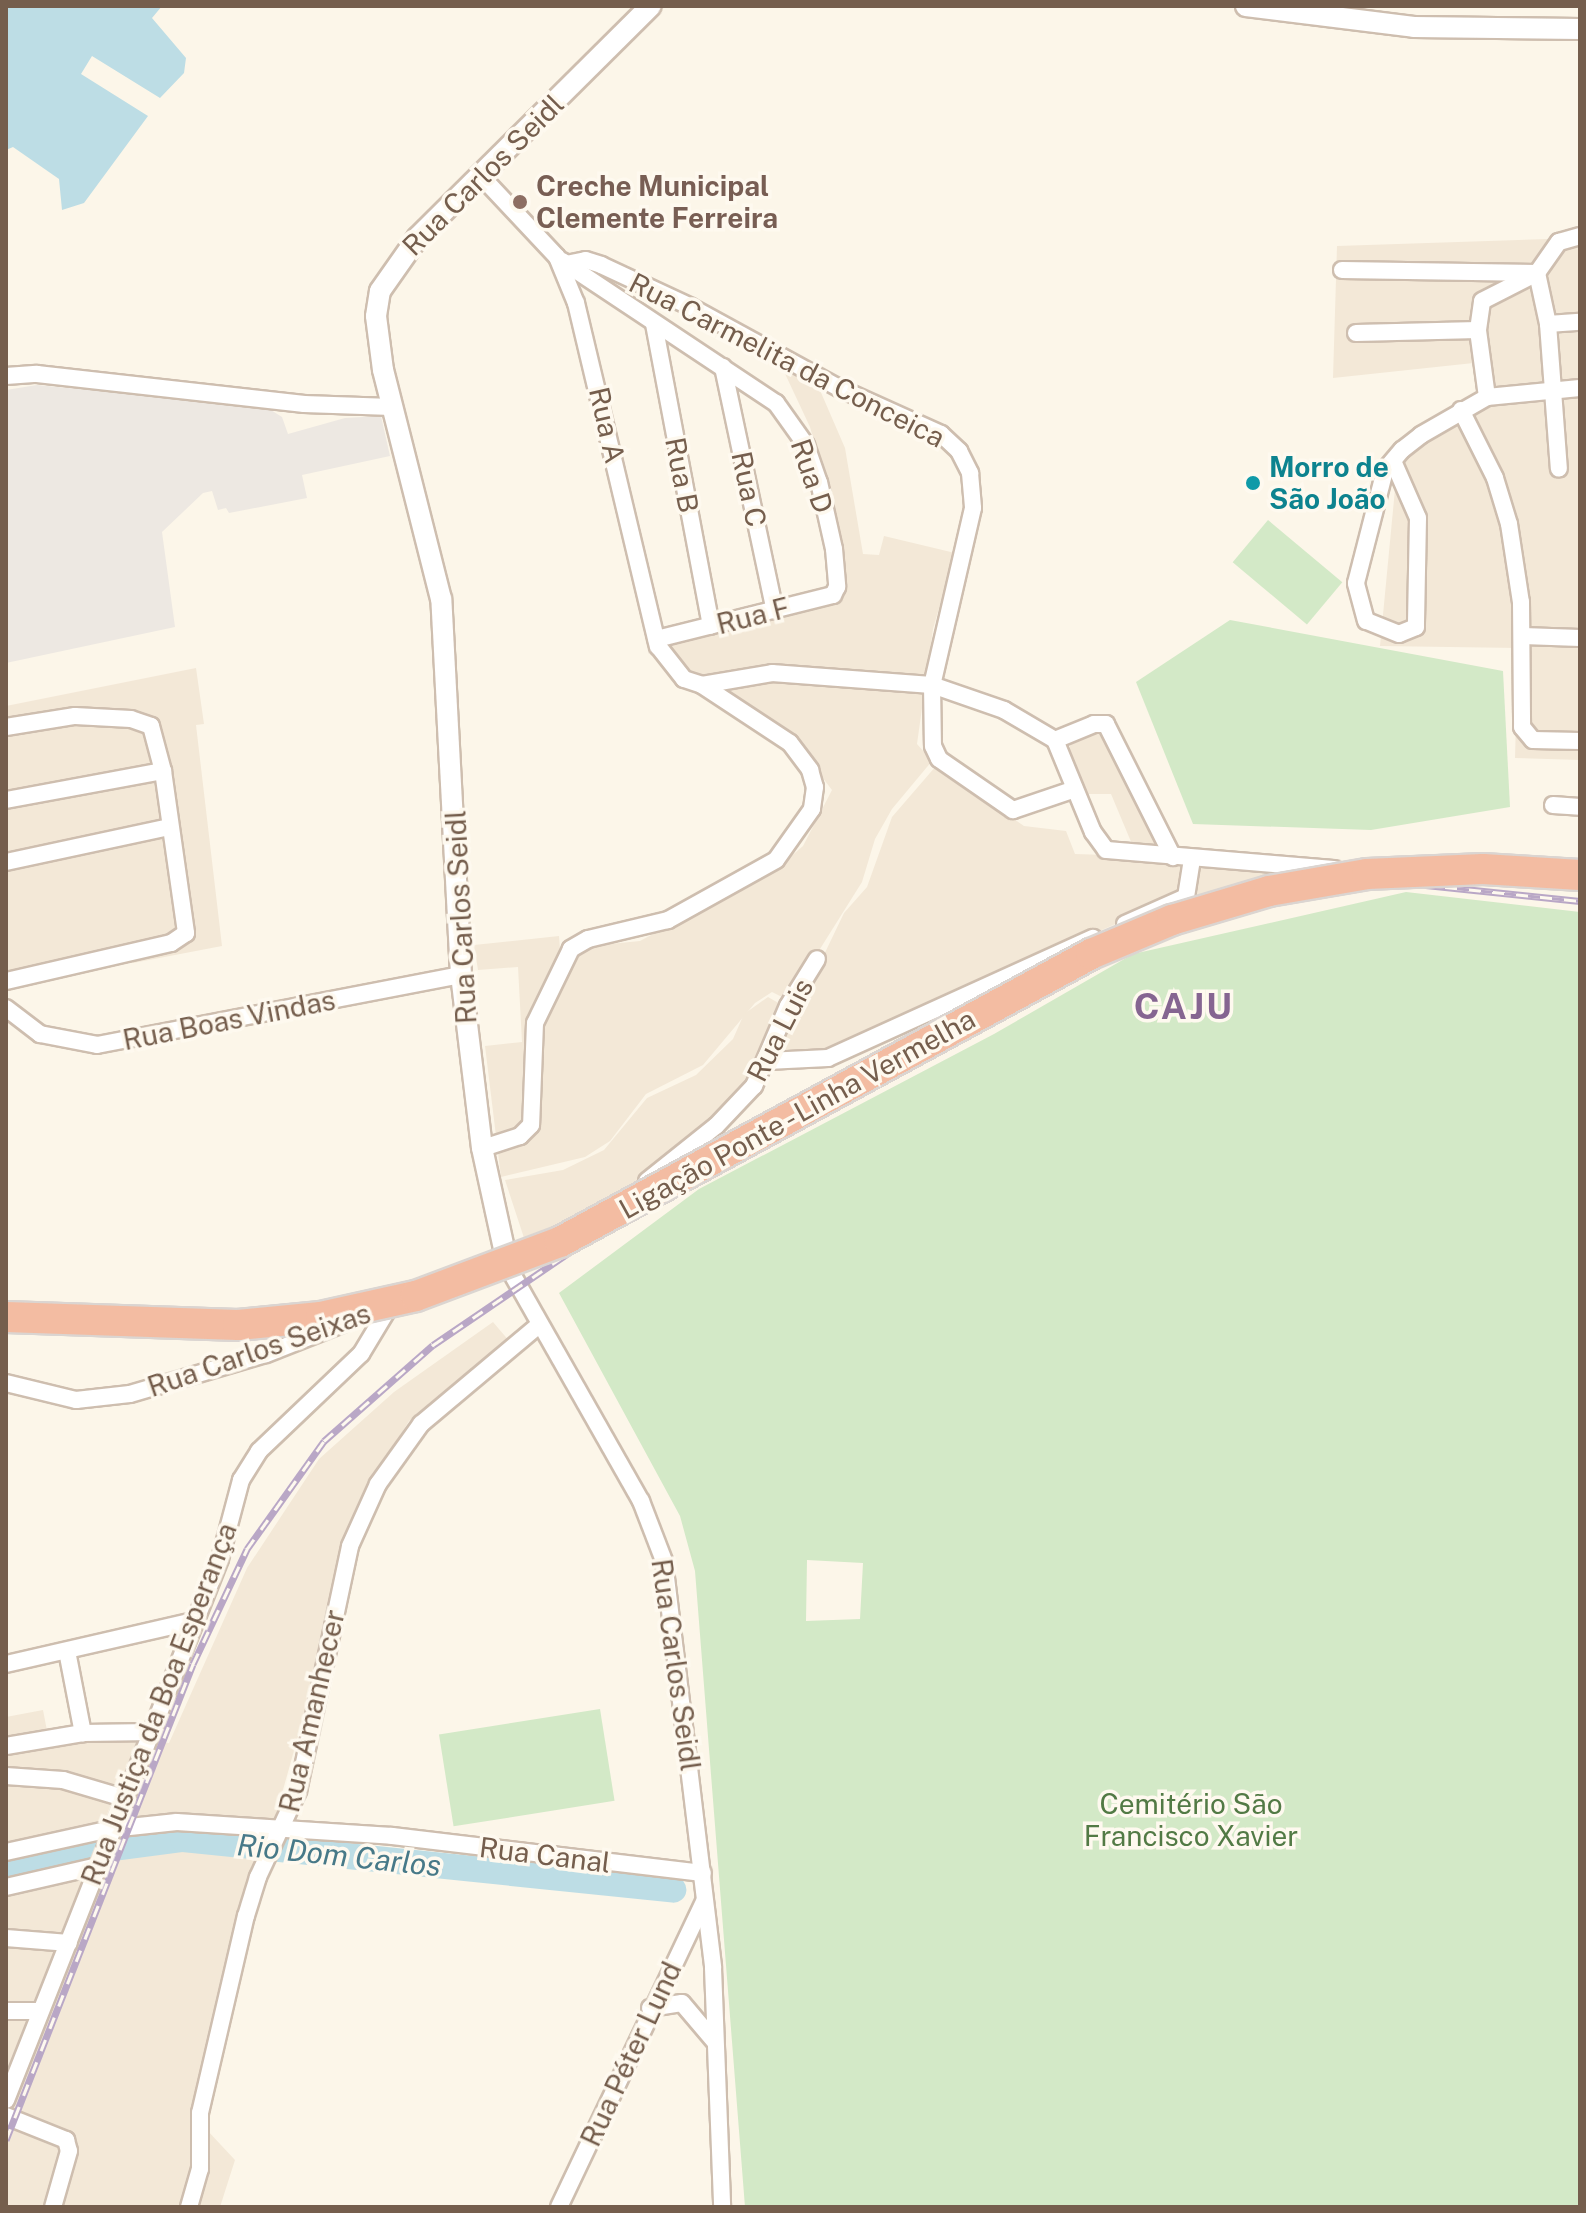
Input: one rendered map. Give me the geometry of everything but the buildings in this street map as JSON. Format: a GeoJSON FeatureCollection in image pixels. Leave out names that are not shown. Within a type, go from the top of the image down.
{"type":"FeatureCollection","features":[{"type":"Feature","properties":{"kind":"highway","name":"Ligação Ponte - Linha Vermelha"},"geometry":{"type":"LineString","coordinates":[[6,1317],[238,1325],[321,1317],[416,1296],[560,1242],[1091,954],[1172,920],[1269,891],[1367,874],[1483,869],[1580,875]]}},
{"type":"Feature","properties":{"kind":"street","name":"Rua Carlos Seidl"},"geometry":{"type":"LineString","coordinates":[[651,6],[418,237],[380,291],[376,339],[438,574],[448,646],[461,975],[482,1148],[508,1267],[641,1501],[664,1561],[703,1873],[716,2043],[722,2207]]}},
{"type":"Feature","properties":{"kind":"street"},"geometry":{"type":"LineString","coordinates":[[1246,6],[1414,27],[1580,29]]}},
{"type":"Feature","properties":{"kind":"street","name":"Rua A"},"geometry":{"type":"LineString","coordinates":[[481,176],[562,261],[587,340],[656,639],[675,672],[702,685],[779,734],[799,753],[815,787],[812,809],[784,852],[760,870],[668,920],[588,939],[571,949],[535,1023],[531,1125],[520,1136],[482,1148]]}},
{"type":"Feature","properties":{"kind":"street"},"geometry":{"type":"LineString","coordinates":[[1487,397],[1478,330],[1484,297],[1537,273],[1559,242],[1580,236]]}},
{"type":"Feature","properties":{"kind":"street","name":"Rua Carmelita da Conceica"},"geometry":{"type":"LineString","coordinates":[[562,261],[586,260],[601,265],[691,307],[839,388],[941,434],[959,451],[970,473],[973,508],[932,685],[934,751],[999,803],[1023,809],[1075,789]]}},
{"type":"Feature","properties":{"kind":"street","name":"Rua D"},"geometry":{"type":"LineString","coordinates":[[562,261],[776,403],[806,445],[825,510],[837,578]]}},
{"type":"Feature","properties":{"kind":"street"},"geometry":{"type":"LineString","coordinates":[[1342,270],[1537,273]]}},
{"type":"Feature","properties":{"kind":"street"},"geometry":{"type":"LineString","coordinates":[[1537,273],[1548,324],[1559,469]]}},
{"type":"Feature","properties":{"kind":"street"},"geometry":{"type":"LineString","coordinates":[[1548,324],[1580,322]]}},
{"type":"Feature","properties":{"kind":"street","name":"Rua B"},"geometry":{"type":"LineString","coordinates":[[654,324],[711,626]]}},
{"type":"Feature","properties":{"kind":"street"},"geometry":{"type":"LineString","coordinates":[[1356,333],[1478,330]]}},
{"type":"Feature","properties":{"kind":"street","name":"Rua C"},"geometry":{"type":"LineString","coordinates":[[723,367],[775,611]]}},
{"type":"Feature","properties":{"kind":"street"},"geometry":{"type":"LineString","coordinates":[[6,376],[37,374],[304,404],[392,407]]}},
{"type":"Feature","properties":{"kind":"street"},"geometry":{"type":"LineString","coordinates":[[1393,461],[1418,518],[1416,627],[1399,634],[1366,621],[1356,583],[1378,482],[1393,461],[1461,410],[1487,397],[1580,388]]}},
{"type":"Feature","properties":{"kind":"street"},"geometry":{"type":"LineString","coordinates":[[1461,410],[1502,499],[1518,574],[1523,636],[1522,727],[1533,740],[1580,741]]}},
{"type":"Feature","properties":{"kind":"street","name":"Rua F"},"geometry":{"type":"LineString","coordinates":[[656,639],[833,595],[837,578]]}},
{"type":"Feature","properties":{"kind":"street"},"geometry":{"type":"LineString","coordinates":[[1523,636],[1580,638]]}},
{"type":"Feature","properties":{"kind":"street"},"geometry":{"type":"LineString","coordinates":[[702,685],[772,673],[932,685],[1004,710],[1055,740],[1097,840],[1106,850],[1364,871]]}},
{"type":"Feature","properties":{"kind":"street"},"geometry":{"type":"LineString","coordinates":[[6,727],[75,716],[131,719],[151,726],[158,742],[163,771],[185,926],[182,940],[6,981]]}},
{"type":"Feature","properties":{"kind":"street"},"geometry":{"type":"LineString","coordinates":[[1055,740],[1094,724],[1106,724],[1173,857]]}},
{"type":"Feature","properties":{"kind":"street"},"geometry":{"type":"LineString","coordinates":[[6,800],[163,771]]}},
{"type":"Feature","properties":{"kind":"street"},"geometry":{"type":"LineString","coordinates":[[1553,805],[1580,807]]}},
{"type":"Feature","properties":{"kind":"street"},"geometry":{"type":"LineString","coordinates":[[6,862],[169,827]]}},
{"type":"Feature","properties":{"kind":"street"},"geometry":{"type":"LineString","coordinates":[[767,1061],[828,1058],[1183,899],[1191,887],[1192,858]]}},
{"type":"Feature","properties":{"kind":"street"},"geometry":{"type":"LineString","coordinates":[[1467,879],[1580,891]]}},
{"type":"Feature","properties":{"kind":"street","name":"Rua Luis"},"geometry":{"type":"LineString","coordinates":[[508,1267],[684,1154],[738,1105],[767,1061],[788,1006],[817,959]]}},
{"type":"Feature","properties":{"kind":"street","name":"Rua Boas Vindas"},"geometry":{"type":"LineString","coordinates":[[6,1008],[40,1034],[97,1045],[461,975]]}},
{"type":"Feature","properties":{"kind":"street","name":"Rua Carlos Seixas"},"geometry":{"type":"LineString","coordinates":[[6,1383],[76,1400],[130,1394],[266,1354],[431,1287],[508,1267]]}},
{"type":"Feature","properties":{"kind":"street","name":"Rua Justiça da Boa Esperança"},"geometry":{"type":"LineString","coordinates":[[6,2100],[220,1559],[247,1467],[361,1354],[391,1304]]}},
{"type":"Feature","properties":{"kind":"street","name":"Rua Amanhecer"},"geometry":{"type":"LineString","coordinates":[[189,2207],[200,2169],[200,2113],[250,1898],[280,1837],[298,1791],[350,1546],[373,1494],[421,1424],[540,1324]]}},
{"type":"Feature","properties":{"kind":"street"},"geometry":{"type":"LineString","coordinates":[[6,1664],[193,1621]]}},
{"type":"Feature","properties":{"kind":"street"},"geometry":{"type":"LineString","coordinates":[[67,1651],[83,1733]]}},
{"type":"Feature","properties":{"kind":"street"},"geometry":{"type":"LineString","coordinates":[[6,1746],[83,1733],[152,1732]]}},
{"type":"Feature","properties":{"kind":"street"},"geometry":{"type":"LineString","coordinates":[[6,1776],[63,1780],[127,1799]]}},
{"type":"Feature","properties":{"kind":"street","name":"Rua Canal"},"geometry":{"type":"LineString","coordinates":[[6,1852],[104,1848],[177,1822],[280,1837],[392,1836],[703,1873]]}},
{"type":"Feature","properties":{"kind":"street"},"geometry":{"type":"LineString","coordinates":[[6,1887],[104,1848]]}},
{"type":"Feature","properties":{"kind":"street","name":"Rua Péter Lund"},"geometry":{"type":"LineString","coordinates":[[559,2207],[650,2008],[705,1901]]}},
{"type":"Feature","properties":{"kind":"street"},"geometry":{"type":"LineString","coordinates":[[6,1938],[69,1943]]}},
{"type":"Feature","properties":{"kind":"street"},"geometry":{"type":"LineString","coordinates":[[650,2008],[682,2003],[716,2043]]}},
{"type":"Feature","properties":{"kind":"street"},"geometry":{"type":"LineString","coordinates":[[6,2011],[40,2011]]}},
{"type":"Feature","properties":{"kind":"street"},"geometry":{"type":"LineString","coordinates":[[6,2116],[69,2145],[53,2207]]}},
{"type":"Feature","properties":{"kind":"shaded area"},"geometry":{"type":"Polygon","coordinates":[[[1580,238],[1580,760],[1515,758],[1518,648],[1380,646],[1398,458],[1484,404],[1483,362],[1333,378],[1337,246],[1580,238]]]}},
{"type":"Feature","properties":{"kind":"shaded area"},"geometry":{"type":"Polygon","coordinates":[[[780,363],[816,381],[845,448],[863,554],[879,555],[884,536],[955,553],[933,629],[917,744],[932,761],[892,809],[875,839],[862,882],[788,1000],[772,992],[755,1003],[703,1065],[646,1094],[610,1141],[585,1157],[501,1177],[485,1046],[522,1042],[518,967],[478,970],[474,945],[559,936],[560,949],[640,941],[781,865],[803,846],[832,790],[812,764],[688,678],[669,651],[666,636],[843,589],[839,534],[827,486],[810,427],[780,363]]]}},
{"type":"Feature","properties":{"kind":"shaded area"},"geometry":{"type":"Polygon","coordinates":[[[37,385],[266,407],[282,417],[288,434],[345,418],[381,416],[390,456],[302,475],[307,498],[229,513],[226,508],[218,510],[212,491],[203,493],[162,532],[175,627],[6,663],[6,390],[37,385]]]}},
{"type":"Feature","properties":{"kind":"shaded area"},"geometry":{"type":"Polygon","coordinates":[[[196,668],[204,724],[196,725],[222,946],[133,963],[130,953],[6,977],[6,706],[196,668]]]}},
{"type":"Feature","properties":{"kind":"shaded area"},"geometry":{"type":"Polygon","coordinates":[[[1107,725],[1169,859],[1323,870],[1204,897],[1181,895],[822,1054],[767,1061],[677,1153],[633,1187],[526,1244],[505,1180],[563,1170],[604,1150],[647,1098],[696,1075],[733,1039],[744,1014],[768,997],[796,1013],[844,913],[867,887],[892,817],[936,766],[1024,826],[1066,831],[1075,854],[1137,856],[1111,794],[1086,794],[1068,752],[1072,740],[1107,725]]]}},
{"type":"Feature","properties":{"kind":"shaded area"},"geometry":{"type":"Polygon","coordinates":[[[493,1322],[510,1342],[409,1421],[368,1487],[192,2114],[235,2160],[220,2207],[6,2207],[6,1717],[43,1710],[49,1741],[126,1738],[169,1743],[247,1568],[319,1459],[394,1392],[493,1322]]]}},
{"type":"Feature","properties":{"kind":"green space"},"geometry":{"type":"Polygon","coordinates":[[[1268,520],[1342,582],[1307,624],[1233,562],[1268,520]]]}},
{"type":"Feature","properties":{"kind":"green space"},"geometry":{"type":"Polygon","coordinates":[[[1230,620],[1503,671],[1510,807],[1371,830],[1193,824],[1136,682],[1230,620]]]}},
{"type":"Feature","properties":{"kind":"green space","name":"Cemitério São Francisco Xavier"},"geometry":{"type":"Polygon","coordinates":[[[1406,892],[1580,912],[1580,2207],[745,2207],[695,1571],[680,1516],[559,1293],[699,1189],[994,1034],[1133,954],[1406,892]],[[807,1560],[806,1621],[860,1619],[863,1563],[807,1560]]]}},
{"type":"Feature","properties":{"kind":"green space"},"geometry":{"type":"Polygon","coordinates":[[[600,1709],[615,1801],[454,1826],[439,1734],[600,1709]]]}},
{"type":"Feature","properties":{"kind":"water"},"geometry":{"type":"Polygon","coordinates":[[[6,6],[162,6],[152,18],[186,58],[184,73],[160,98],[92,56],[81,74],[148,116],[84,203],[62,210],[59,179],[13,147],[6,150],[6,6]]]}},
{"type":"Feature","properties":{"kind":"waterway","name":"Rio Dom Carlos"},"geometry":{"type":"LineString","coordinates":[[6,1868],[67,1854],[183,1839],[673,1890]]}},
{"type":"Feature","properties":{"kind":"railway"},"geometry":{"type":"LineString","coordinates":[[6,2140],[193,1664],[247,1549],[324,1441],[433,1345],[760,1123],[1163,926],[1206,912],[1397,882],[1580,901]]}},
{"type":"Feature","properties":{"kind":"place","name":"Creche Municipal Clemente Ferreira"},"geometry":{"type":"Point","coordinates":[520,202]}},
{"type":"Feature","properties":{"kind":"place","name":"Morro de São João"},"geometry":{"type":"Point","coordinates":[1253,483]}},
{"type":"Feature","properties":{"kind":"district","name":"CAJU"},"geometry":{"type":"Point","coordinates":[1184,1007]}}]}
